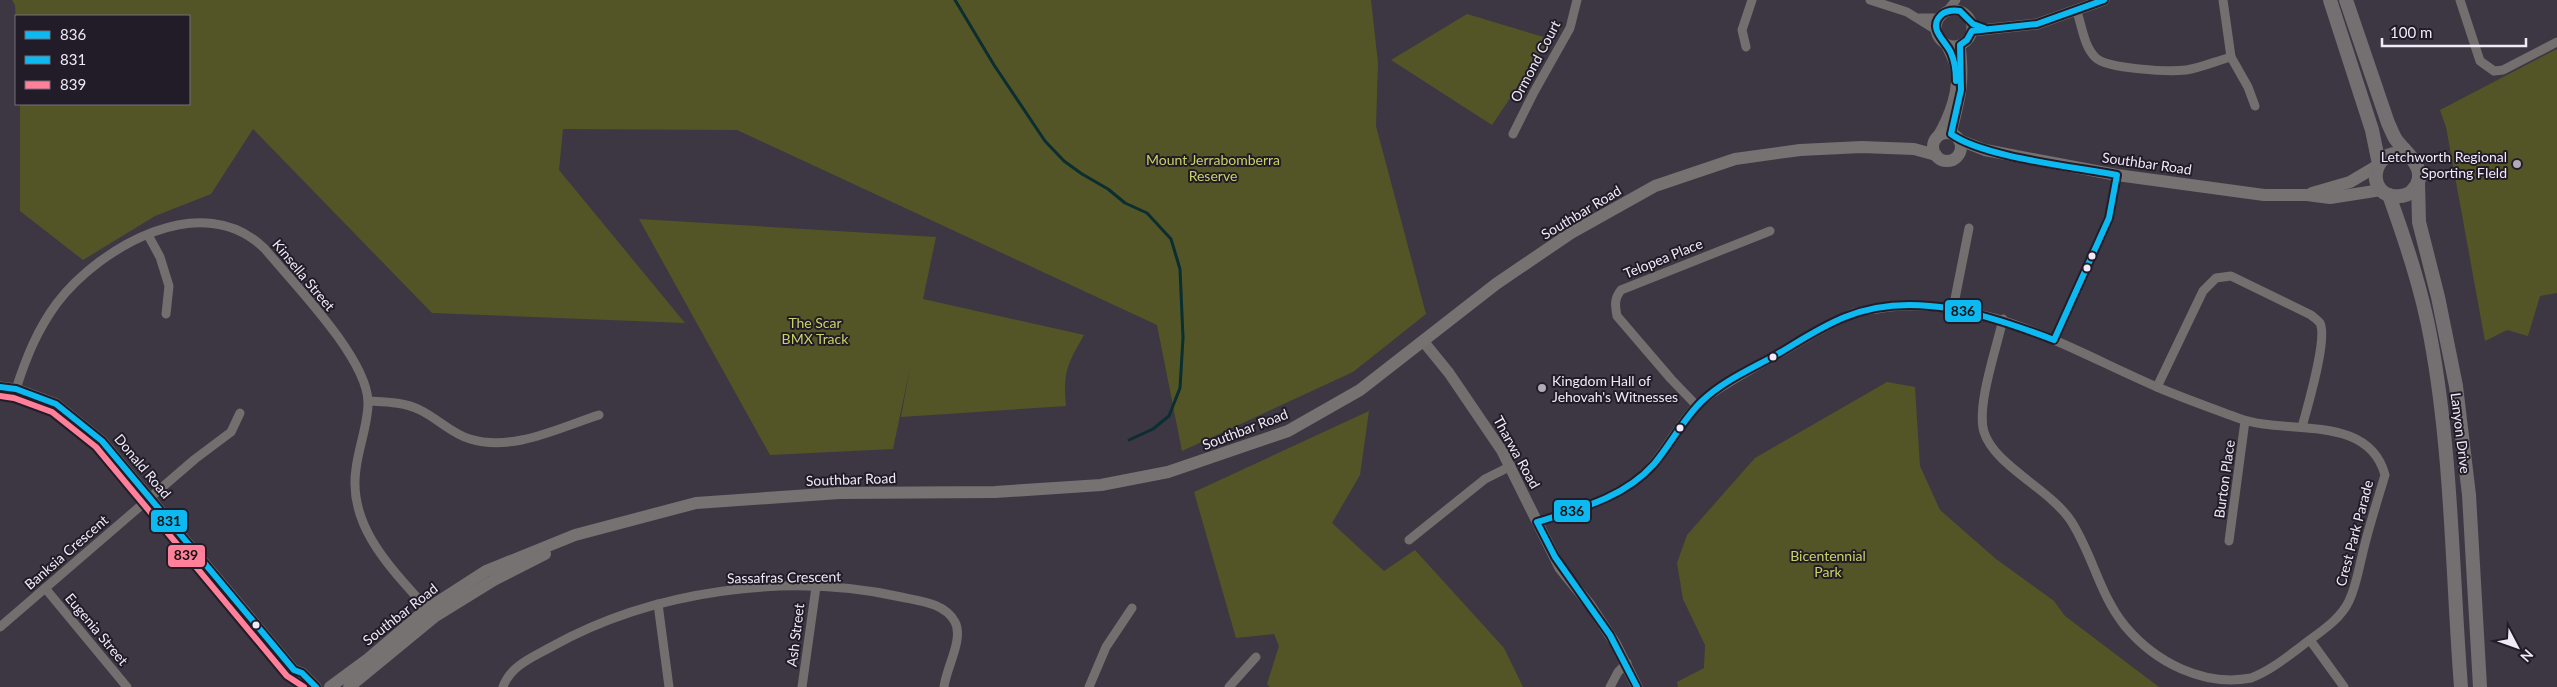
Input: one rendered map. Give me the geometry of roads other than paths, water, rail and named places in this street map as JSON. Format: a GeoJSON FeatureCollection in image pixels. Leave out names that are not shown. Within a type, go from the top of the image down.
{"type":"FeatureCollection","features":[{"type":"Feature","properties":{"kind":"main road"},"geometry":{"type":"LineString","coordinates":[[2330,0],[2372,130],[2378,165]]}},
{"type":"Feature","properties":{"kind":"main road"},"geometry":{"type":"LineString","coordinates":[[2346,0],[2388,123],[2395,139],[2411,157],[2419,173],[2418,182],[2413,190],[2406,195],[2385,193],[2375,174],[2378,165],[2386,156],[2394,153],[2402,153],[2411,157]]}},
{"type":"Feature","properties":{"kind":"main road"},"geometry":{"type":"LineString","coordinates":[[1936,145],[1955,137],[1961,151],[1958,156]]}},
{"type":"Feature","properties":{"kind":"main road","name":"Southbar Road"},"geometry":{"type":"LineString","coordinates":[[1955,137],[1985,150],[2117,175],[2264,195],[2307,195],[2330,198],[2385,193]]}},
{"type":"Feature","properties":{"kind":"main road","name":"Southbar Road"},"geometry":{"type":"LineString","coordinates":[[330,687],[431,613],[532,562],[575,536],[696,503],[839,493],[995,492],[1091,485],[1168,472],[1288,431],[1360,390],[1496,284],[1572,232],[1655,186],[1735,159],[1800,150],[1862,147],[1914,149],[1936,145],[1947,161],[1958,156],[1985,150]]}},
{"type":"Feature","properties":{"kind":"main road","name":"Southbar Road"},"geometry":{"type":"LineString","coordinates":[[2307,195],[2350,182],[2378,165]]}},
{"type":"Feature","properties":{"kind":"main road","name":"Lanyon Drive"},"geometry":{"type":"LineString","coordinates":[[2418,182],[2418,222],[2438,297],[2456,386],[2469,495],[2480,687]]}},
{"type":"Feature","properties":{"kind":"main road","name":"Lanyon Drive"},"geometry":{"type":"LineString","coordinates":[[2385,193],[2410,255],[2422,298],[2436,375],[2448,496],[2461,687]]}},
{"type":"Feature","properties":{"kind":"main road","name":"Southbar Road"},"geometry":{"type":"LineString","coordinates":[[349,687],[431,613]]}},
{"type":"Feature","properties":{"kind":"street","name":"Ormond Court"},"geometry":{"type":"LineString","coordinates":[[1514,134],[1534,92],[1570,28],[1577,0]]}},
{"type":"Feature","properties":{"kind":"street"},"geometry":{"type":"LineString","coordinates":[[1746,47],[1742,30],[1752,0]]}},
{"type":"Feature","properties":{"kind":"street"},"geometry":{"type":"LineString","coordinates":[[1870,0],[1920,18],[1948,12],[1966,14],[1971,27],[1967,40],[1960,45],[1946,44]]}},
{"type":"Feature","properties":{"kind":"street"},"geometry":{"type":"LineString","coordinates":[[1971,27],[2010,28],[2037,24],[2077,12],[2104,0]]}},
{"type":"Feature","properties":{"kind":"street"},"geometry":{"type":"LineString","coordinates":[[2223,0],[2231,57],[2248,87],[2255,106]]}},
{"type":"Feature","properties":{"kind":"street"},"geometry":{"type":"LineString","coordinates":[[2460,0],[2480,60],[2494,71],[2503,70],[2557,42]]}},
{"type":"Feature","properties":{"kind":"street"},"geometry":{"type":"LineString","coordinates":[[1936,145],[1946,122],[1956,84],[1955,66],[1946,44],[1938,36],[1948,12]]}},
{"type":"Feature","properties":{"kind":"street"},"geometry":{"type":"LineString","coordinates":[[2077,12],[2090,51],[2103,62],[2175,71],[2231,57]]}},
{"type":"Feature","properties":{"kind":"street"},"geometry":{"type":"LineString","coordinates":[[1955,137],[1963,85],[1960,45]]}},
{"type":"Feature","properties":{"kind":"street"},"geometry":{"type":"LineString","coordinates":[[2054,340],[2109,218],[2117,175]]}},
{"type":"Feature","properties":{"kind":"street","name":"Kinsella Street"},"geometry":{"type":"LineString","coordinates":[[16,389],[28,352],[46,319],[70,287],[95,264],[119,248],[148,235],[184,224],[215,223],[233,227],[255,239],[346,348],[357,367],[368,401],[355,471],[356,500],[367,532],[388,565],[431,613]]}},
{"type":"Feature","properties":{"kind":"street"},"geometry":{"type":"LineString","coordinates":[[1953,309],[1969,228]]}},
{"type":"Feature","properties":{"kind":"street","name":"Telopea Place"},"geometry":{"type":"LineString","coordinates":[[1697,406],[1665,372],[1618,316],[1614,304],[1617,296],[1621,290],[1770,230]]}},
{"type":"Feature","properties":{"kind":"street"},"geometry":{"type":"LineString","coordinates":[[148,235],[160,256],[169,286],[166,314]]}},
{"type":"Feature","properties":{"kind":"street"},"geometry":{"type":"LineString","coordinates":[[2157,387],[2203,290],[2216,278],[2232,276],[2311,315],[2320,323],[2322,335],[2314,383],[2302,427]]}},
{"type":"Feature","properties":{"kind":"street","name":"Crest Park Parade"},"geometry":{"type":"LineString","coordinates":[[1537,522],[1590,506],[1620,492],[1646,472],[1697,406],[1736,377],[1855,313],[1895,306],[1934,306],[2003,319],[2157,387],[2246,421],[2302,427],[2352,436],[2369,448],[2381,463],[2385,475],[2357,582],[2349,602],[2336,620],[2261,673],[2240,681],[2223,683],[2200,680],[2181,672],[2161,659],[2134,636],[2118,616],[2102,590],[2083,542],[2066,514],[2048,494],[2001,458],[1984,432],[1982,410],[2003,319]]}},
{"type":"Feature","properties":{"kind":"street","name":"Tharwa Road"},"geometry":{"type":"LineString","coordinates":[[1423,341],[1474,408],[1511,466],[1545,541],[1560,568],[1590,605],[1627,663],[1637,687]]}},
{"type":"Feature","properties":{"kind":"street","name":"Donald Road"},"geometry":{"type":"LineString","coordinates":[[0,387],[16,389],[56,404],[81,422],[102,441],[294,670],[296,678],[302,687]]}},
{"type":"Feature","properties":{"kind":"street"},"geometry":{"type":"LineString","coordinates":[[368,401],[408,406],[420,410],[469,439],[503,444],[527,439],[599,415]]}},
{"type":"Feature","properties":{"kind":"street","name":"Banksia Crescent"},"geometry":{"type":"LineString","coordinates":[[0,627],[150,498],[231,432],[240,413]]}},
{"type":"Feature","properties":{"kind":"street","name":"Burton Place"},"geometry":{"type":"LineString","coordinates":[[2229,541],[2246,421]]}},
{"type":"Feature","properties":{"kind":"street"},"geometry":{"type":"LineString","coordinates":[[1409,540],[1478,484],[1511,466]]}},
{"type":"Feature","properties":{"kind":"street","name":"Sassafras Crescent"},"geometry":{"type":"LineString","coordinates":[[503,687],[506,679],[515,669],[560,642],[610,620],[658,604],[694,596],[748,588],[816,587],[889,594],[929,603],[946,611],[956,622],[958,639],[946,672],[944,687]]}},
{"type":"Feature","properties":{"kind":"street","name":"Ash Street"},"geometry":{"type":"LineString","coordinates":[[802,687],[816,587]]}},
{"type":"Feature","properties":{"kind":"street","name":"Eugenia Street"},"geometry":{"type":"LineString","coordinates":[[45,588],[128,687]]}},
{"type":"Feature","properties":{"kind":"street"},"geometry":{"type":"LineString","coordinates":[[658,604],[669,687]]}},
{"type":"Feature","properties":{"kind":"street"},"geometry":{"type":"LineString","coordinates":[[1089,687],[1106,647],[1132,608]]}},
{"type":"Feature","properties":{"kind":"street"},"geometry":{"type":"LineString","coordinates":[[2310,640],[2344,687]]}},
{"type":"Feature","properties":{"kind":"street"},"geometry":{"type":"LineString","coordinates":[[1229,687],[1256,657]]}},
{"type":"Feature","properties":{"kind":"street"},"geometry":{"type":"LineString","coordinates":[[1610,687],[1618,672],[1627,663]]}},
{"type":"Feature","properties":{"kind":"street","name":"Donald Road"},"geometry":{"type":"LineString","coordinates":[[294,670],[302,673],[316,687]]}},
{"type":"Feature","properties":{"kind":"waterway"},"geometry":{"type":"LineString","coordinates":[[955,0],[994,65],[1045,141],[1064,161],[1082,174],[1108,189],[1125,203],[1147,213],[1171,239],[1180,269],[1183,338],[1180,388],[1169,416],[1153,429],[1129,440]]}},
{"type":"Feature","properties":{"kind":"place","name":"Letchworth Regional Sporting FIeld"},"geometry":{"type":"Point","coordinates":[2517,164]}},
{"type":"Feature","properties":{"kind":"place","name":"Kingdom Hall of Jehovah's Witnesses"},"geometry":{"type":"Point","coordinates":[1542,388]}},
{"type":"Feature","properties":{"kind":"park label","name":"Mount Jerrabomberra Reserve"},"geometry":{"type":"Point","coordinates":[1213,168]}},
{"type":"Feature","properties":{"kind":"park label","name":"The Scar BMX Track"},"geometry":{"type":"Point","coordinates":[815,330]}},
{"type":"Feature","properties":{"kind":"park label","name":"Bicentennial Park"},"geometry":{"type":"Point","coordinates":[1828,564]}}]}
